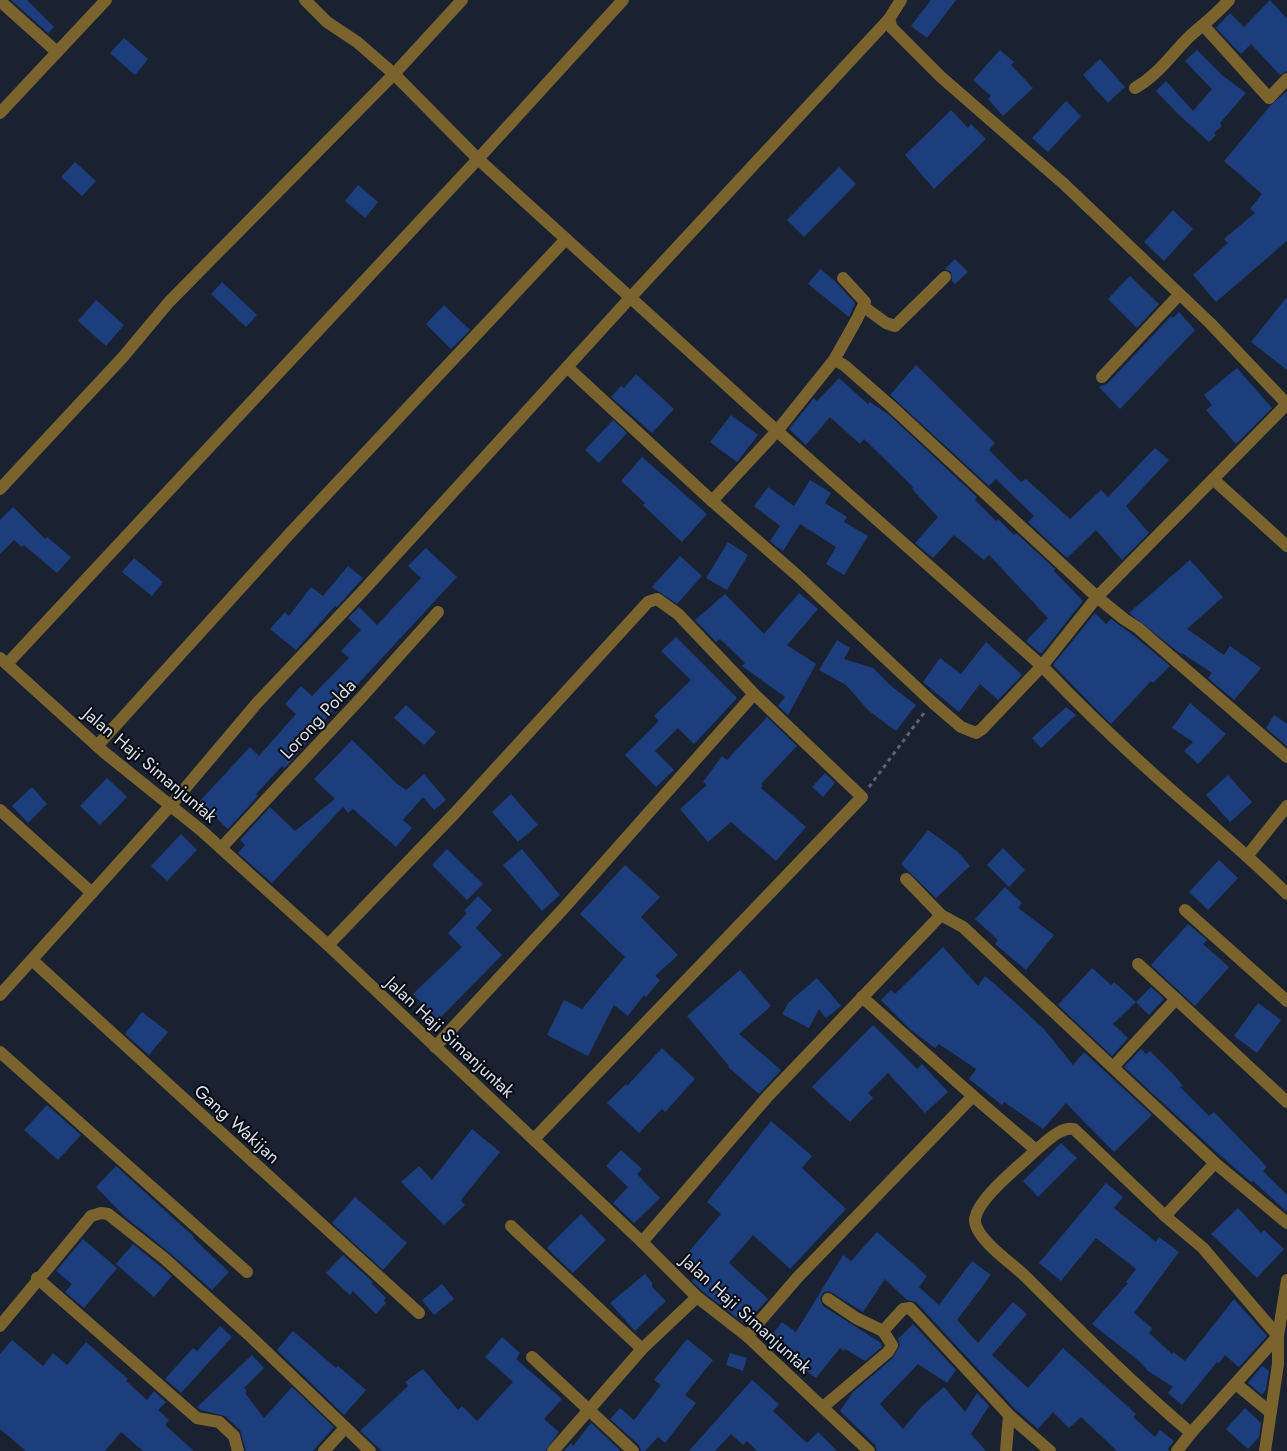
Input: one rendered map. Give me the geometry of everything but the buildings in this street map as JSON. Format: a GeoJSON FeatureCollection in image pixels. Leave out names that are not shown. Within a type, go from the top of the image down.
{"type":"FeatureCollection","features":[{"type":"Feature","properties":{"kind":"street"},"geometry":{"type":"LineString","coordinates":[[3,105],[106,0]]}},
{"type":"Feature","properties":{"kind":"street"},"geometry":{"type":"LineString","coordinates":[[305,0],[327,22],[357,42],[394,74],[478,159],[777,431],[1042,666],[1074,700],[1177,794],[1248,855],[1287,894]]}},
{"type":"Feature","properties":{"kind":"street"},"geometry":{"type":"LineString","coordinates":[[0,489],[123,357],[169,302],[394,74],[462,0]]}},
{"type":"Feature","properties":{"kind":"street"},"geometry":{"type":"LineString","coordinates":[[3,661],[478,159],[622,0]]}},
{"type":"Feature","properties":{"kind":"street"},"geometry":{"type":"LineString","coordinates":[[0,995],[171,805],[257,703],[362,593],[630,298],[889,19],[901,0]]}},
{"type":"Feature","properties":{"kind":"street"},"geometry":{"type":"LineString","coordinates":[[0,1],[57,52]]}},
{"type":"Feature","properties":{"kind":"street"},"geometry":{"type":"LineString","coordinates":[[1134,88],[1161,70],[1203,25],[1226,4]]}},
{"type":"Feature","properties":{"kind":"street"},"geometry":{"type":"LineString","coordinates":[[567,367],[712,501],[799,577],[932,702],[961,727],[976,733],[1042,666],[1097,597],[1287,404],[1210,324],[1178,296],[1064,184],[941,77],[892,28],[889,19]]}},
{"type":"Feature","properties":{"kind":"street"},"geometry":{"type":"LineString","coordinates":[[1203,25],[1269,98],[1287,79]]}},
{"type":"Feature","properties":{"kind":"street"},"geometry":{"type":"LineString","coordinates":[[97,746],[286,537],[566,239]]}},
{"type":"Feature","properties":{"kind":"street"},"geometry":{"type":"LineString","coordinates":[[712,501],[777,431],[834,360],[865,302],[842,278]]}},
{"type":"Feature","properties":{"kind":"street"},"geometry":{"type":"LineString","coordinates":[[864,306],[886,323],[895,326],[945,278]]}},
{"type":"Feature","properties":{"kind":"street"},"geometry":{"type":"LineString","coordinates":[[1102,377],[1178,296]]}},
{"type":"Feature","properties":{"kind":"street"},"geometry":{"type":"LineString","coordinates":[[834,360],[844,366],[893,408],[1097,597],[1124,620],[1138,628],[1287,756]]}},
{"type":"Feature","properties":{"kind":"street"},"geometry":{"type":"LineString","coordinates":[[1213,479],[1287,546]]}},
{"type":"Feature","properties":{"kind":"street"},"geometry":{"type":"LineString","coordinates":[[328,945],[456,813],[648,602],[657,599],[678,614],[754,694],[862,797],[534,1139]]}},
{"type":"Feature","properties":{"kind":"street","name":"Lorong Polda"},"geometry":{"type":"LineString","coordinates":[[221,848],[438,612]]}},
{"type":"Feature","properties":{"kind":"street","name":"Jalan Haji Simanjuntak"},"geometry":{"type":"LineString","coordinates":[[3,661],[97,746],[221,848],[328,945],[642,1242],[697,1297],[747,1336],[869,1451]]}},
{"type":"Feature","properties":{"kind":"street"},"geometry":{"type":"LineString","coordinates":[[435,1047],[564,908],[754,694]]}},
{"type":"Feature","properties":{"kind":"street"},"geometry":{"type":"LineString","coordinates":[[1248,855],[1287,806]]}},
{"type":"Feature","properties":{"kind":"street"},"geometry":{"type":"LineString","coordinates":[[0,810],[92,893]]}},
{"type":"Feature","properties":{"kind":"street"},"geometry":{"type":"LineString","coordinates":[[906,879],[941,916],[963,926],[1215,1162],[1287,1223]]}},
{"type":"Feature","properties":{"kind":"street"},"geometry":{"type":"LineString","coordinates":[[1185,910],[1287,1002]]}},
{"type":"Feature","properties":{"kind":"street"},"geometry":{"type":"LineString","coordinates":[[642,1242],[768,1096],[941,916]]}},
{"type":"Feature","properties":{"kind":"street","name":"Gang Wakijan"},"geometry":{"type":"LineString","coordinates":[[32,960],[419,1313]]}},
{"type":"Feature","properties":{"kind":"street"},"geometry":{"type":"LineString","coordinates":[[1138,964],[1287,1102]]}},
{"type":"Feature","properties":{"kind":"street"},"geometry":{"type":"LineString","coordinates":[[862,997],[1036,1150]]}},
{"type":"Feature","properties":{"kind":"street"},"geometry":{"type":"LineString","coordinates":[[1114,1066],[1176,999]]}},
{"type":"Feature","properties":{"kind":"street"},"geometry":{"type":"LineString","coordinates":[[0,1052],[247,1272]]}},
{"type":"Feature","properties":{"kind":"street"},"geometry":{"type":"LineString","coordinates":[[747,1336],[797,1278],[973,1096]]}},
{"type":"Feature","properties":{"kind":"street"},"geometry":{"type":"LineString","coordinates":[[1191,1433],[1130,1381],[1027,1278],[996,1252],[977,1226],[975,1220],[978,1210],[989,1194],[1036,1150],[1061,1131],[1068,1128],[1074,1129],[1165,1216],[1203,1248],[1278,1336]]}},
{"type":"Feature","properties":{"kind":"street"},"geometry":{"type":"LineString","coordinates":[[1165,1216],[1215,1162]]}},
{"type":"Feature","properties":{"kind":"street"},"geometry":{"type":"LineString","coordinates":[[0,1326],[91,1216],[101,1213],[108,1214],[165,1259],[249,1335],[370,1451]]}},
{"type":"Feature","properties":{"kind":"street"},"geometry":{"type":"LineString","coordinates":[[511,1226],[642,1349]]}},
{"type":"Feature","properties":{"kind":"street"},"geometry":{"type":"LineString","coordinates":[[38,1278],[197,1418],[219,1422],[234,1436],[238,1451]]}},
{"type":"Feature","properties":{"kind":"street"},"geometry":{"type":"LineString","coordinates":[[1265,1451],[1278,1364],[1278,1336],[1287,1280]]}},
{"type":"Feature","properties":{"kind":"street"},"geometry":{"type":"LineString","coordinates":[[553,1451],[642,1349],[697,1297]]}},
{"type":"Feature","properties":{"kind":"street"},"geometry":{"type":"LineString","coordinates":[[823,1407],[888,1352],[892,1345],[883,1331],[856,1318],[828,1299]]}},
{"type":"Feature","properties":{"kind":"street"},"geometry":{"type":"LineString","coordinates":[[883,1331],[903,1309],[910,1308],[1009,1415],[1050,1451]]}},
{"type":"Feature","properties":{"kind":"street"},"geometry":{"type":"LineString","coordinates":[[1176,1451],[1278,1336]]}},
{"type":"Feature","properties":{"kind":"street"},"geometry":{"type":"LineString","coordinates":[[532,1358],[633,1451]]}},
{"type":"Feature","properties":{"kind":"street"},"geometry":{"type":"LineString","coordinates":[[1236,1384],[1270,1412]]}},
{"type":"Feature","properties":{"kind":"street"},"geometry":{"type":"LineString","coordinates":[[1006,1451],[1009,1415]]}},
{"type":"Feature","properties":{"kind":"street"},"geometry":{"type":"LineString","coordinates":[[324,1451],[345,1428]]}},
{"type":"Feature","properties":{"kind":"path"},"geometry":{"type":"LineString","coordinates":[[862,797],[932,702]]}}]}
